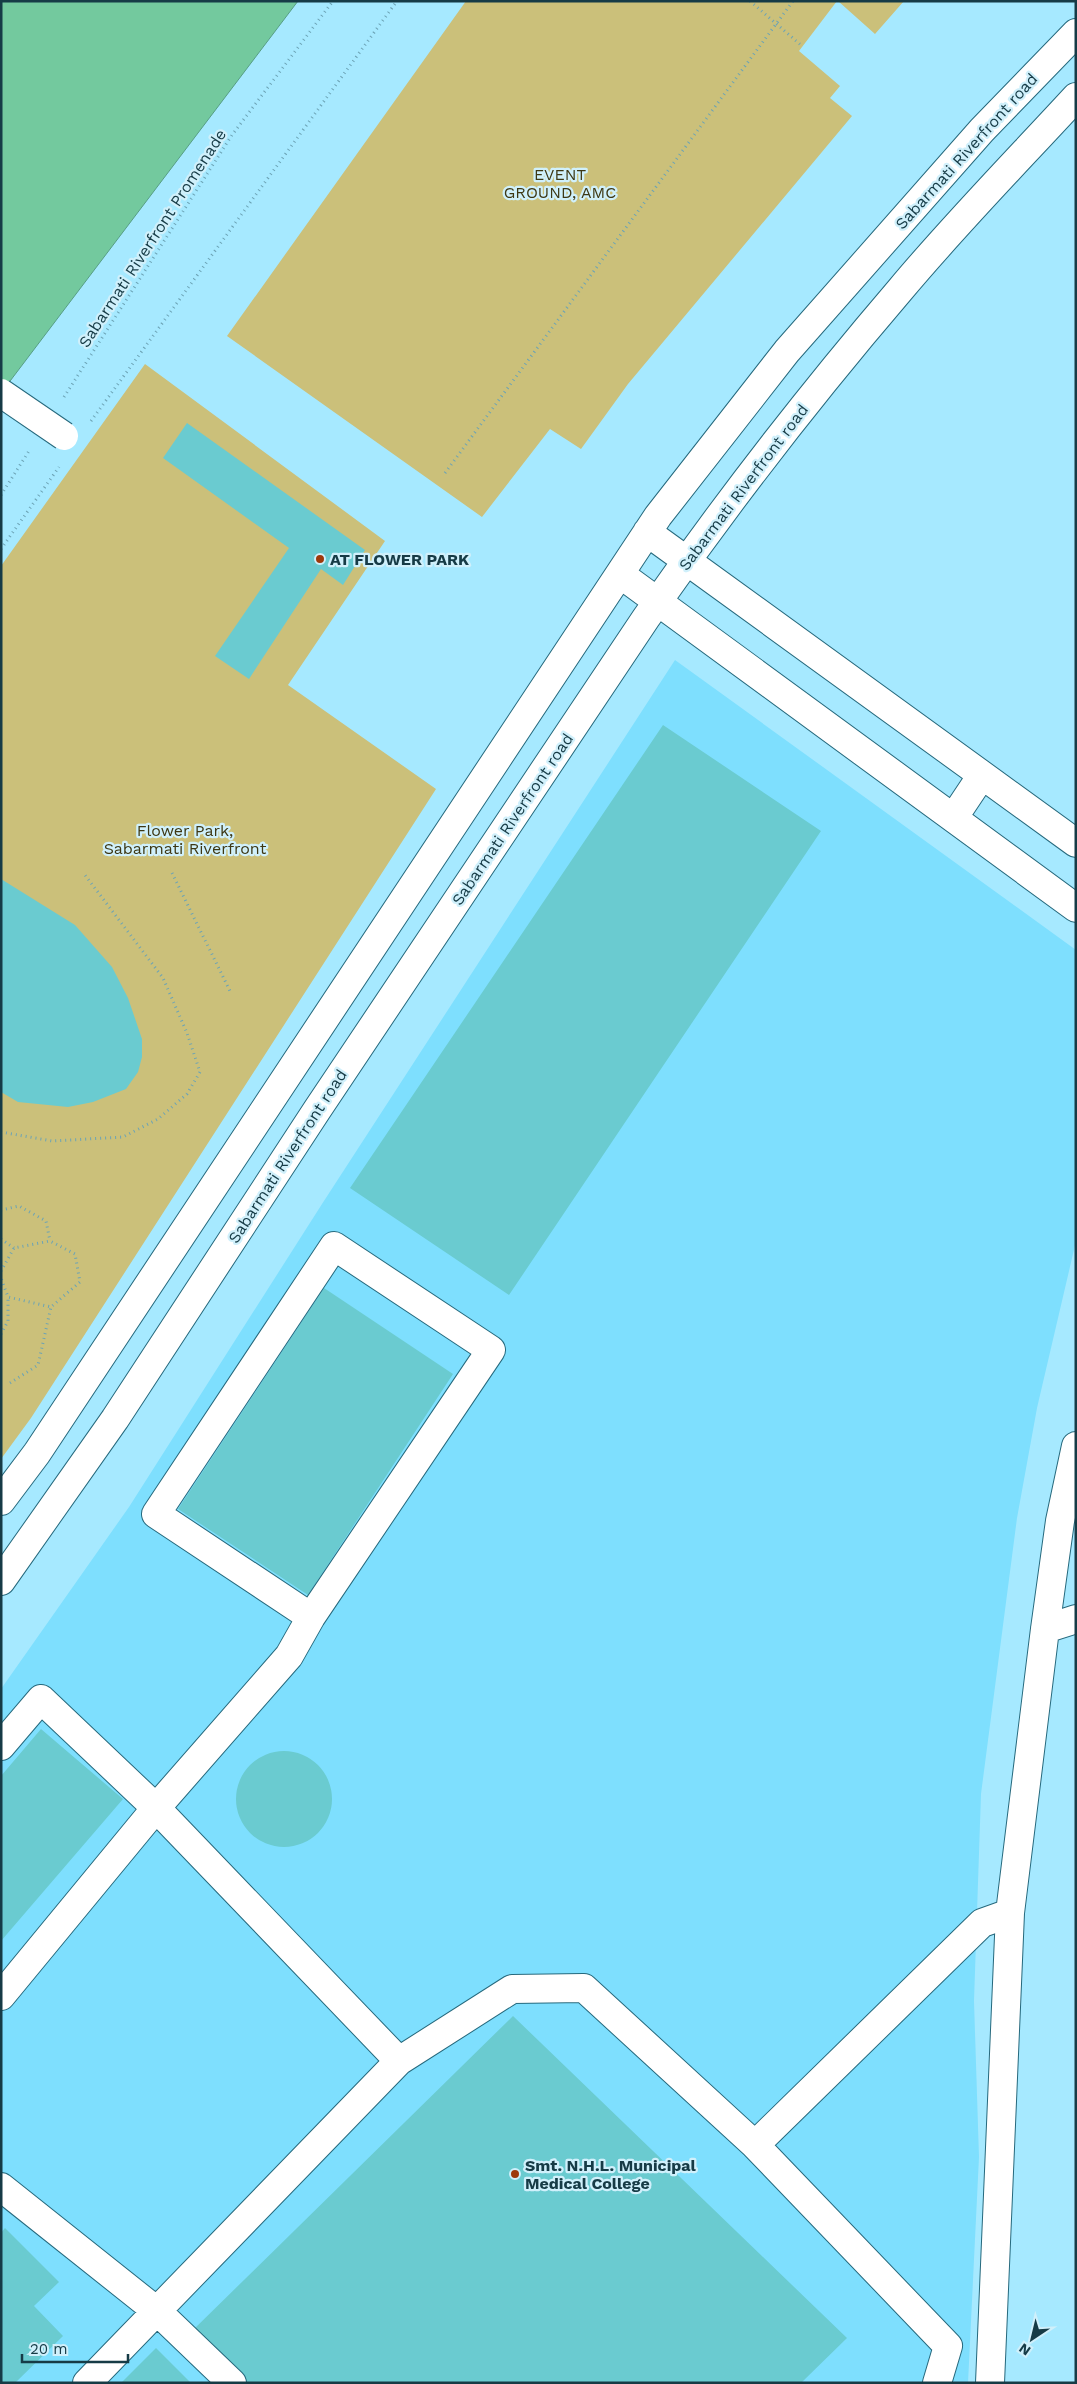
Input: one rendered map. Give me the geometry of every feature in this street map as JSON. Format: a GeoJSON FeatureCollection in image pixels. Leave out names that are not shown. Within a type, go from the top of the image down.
{"type":"FeatureCollection","features":[{"type":"Feature","properties":{"kind":"street","name":"Sabarmati Riverfront road"},"geometry":{"type":"LineString","coordinates":[[1,1501],[42,1444],[647,532],[787,351],[982,130],[1076,33]]}},
{"type":"Feature","properties":{"kind":"street","name":"Sabarmati Riverfront road"},"geometry":{"type":"LineString","coordinates":[[1,1581],[115,1419],[317,1110],[657,602],[813,395],[901,288],[1076,97]]}},
{"type":"Feature","properties":{"kind":"street"},"geometry":{"type":"LineString","coordinates":[[1,393],[72,441]]}},
{"type":"Feature","properties":{"kind":"street"},"geometry":{"type":"LineString","coordinates":[[647,532],[1076,843]]}},
{"type":"Feature","properties":{"kind":"street"},"geometry":{"type":"LineString","coordinates":[[620,574],[1076,908]]}},
{"type":"Feature","properties":{"kind":"street"},"geometry":{"type":"LineString","coordinates":[[954,817],[982,775]]}},
{"type":"Feature","properties":{"kind":"street"},"geometry":{"type":"LineString","coordinates":[[1,1996],[156,1808],[289,1656],[311,1617],[491,1350],[334,1246],[156,1514],[311,1617]]}},
{"type":"Feature","properties":{"kind":"street"},"geometry":{"type":"LineString","coordinates":[[990,2383],[1010,1913],[1060,1521],[1076,1446]]}},
{"type":"Feature","properties":{"kind":"street"},"geometry":{"type":"LineString","coordinates":[[1045,1629],[1076,1620]]}},
{"type":"Feature","properties":{"kind":"street"},"geometry":{"type":"LineString","coordinates":[[1,1746],[40,1699],[156,1808],[399,2061]]}},
{"type":"Feature","properties":{"kind":"street"},"geometry":{"type":"LineString","coordinates":[[755,2145],[982,1923],[1010,1913]]}},
{"type":"Feature","properties":{"kind":"street"},"geometry":{"type":"LineString","coordinates":[[87,2383],[158,2312],[399,2061],[512,1989],[584,1988],[755,2145],[948,2346],[937,2383]]}},
{"type":"Feature","properties":{"kind":"street"},"geometry":{"type":"LineString","coordinates":[[1,2187],[158,2312],[232,2383]]}},
{"type":"Feature","properties":{"kind":"path","name":"Sabarmati Riverfront Promenade"},"geometry":{"type":"LineString","coordinates":[[60,403],[232,136],[333,1]]}},
{"type":"Feature","properties":{"kind":"path"},"geometry":{"type":"LineString","coordinates":[[1,549],[72,441],[397,1]]}},
{"type":"Feature","properties":{"kind":"path"},"geometry":{"type":"LineString","coordinates":[[750,1],[802,46]]}},
{"type":"Feature","properties":{"kind":"path"},"geometry":{"type":"LineString","coordinates":[[445,473],[793,1]]}},
{"type":"Feature","properties":{"kind":"path"},"geometry":{"type":"LineString","coordinates":[[1,495],[33,444]]}},
{"type":"Feature","properties":{"kind":"path"},"geometry":{"type":"LineString","coordinates":[[172,873],[230,991]]}},
{"type":"Feature","properties":{"kind":"path"},"geometry":{"type":"LineString","coordinates":[[1,1132],[52,1141],[123,1138],[158,1119],[187,1094],[200,1072],[187,1033],[163,978],[85,875]]}},
{"type":"Feature","properties":{"kind":"path"},"geometry":{"type":"LineString","coordinates":[[1,1210],[19,1206],[46,1222],[50,1241]]}},
{"type":"Feature","properties":{"kind":"path"},"geometry":{"type":"LineString","coordinates":[[1,1239],[14,1248],[50,1241],[75,1254],[80,1282],[51,1308],[38,1365],[10,1382]]}},
{"type":"Feature","properties":{"kind":"path"},"geometry":{"type":"LineString","coordinates":[[1,1271],[14,1248]]}},
{"type":"Feature","properties":{"kind":"path"},"geometry":{"type":"LineString","coordinates":[[1,1278],[8,1297],[8,1320],[1,1334]]}},
{"type":"Feature","properties":{"kind":"path"},"geometry":{"type":"LineString","coordinates":[[8,1297],[51,1308]]}},
{"type":"Feature","properties":{"kind":"shaded area"},"geometry":{"type":"Polygon","coordinates":[[[1,1],[298,1],[1,393],[1,1]]]}},
{"type":"Feature","properties":{"kind":"shaded area"},"geometry":{"type":"Polygon","coordinates":[[[675,660],[1076,950],[1076,1241],[1037,1408],[1017,1518],[981,1794],[974,2001],[979,2157],[968,2383],[1,2383],[1,1689],[129,1507],[322,1204],[675,660]]]}},
{"type":"Feature","properties":{"kind":"green space","name":"EVENT GROUND, AMC"},"geometry":{"type":"Polygon","coordinates":[[[466,1],[837,1],[799,51],[840,86],[830,98],[852,116],[628,384],[581,449],[550,429],[482,517],[227,336],[466,1]]]}},
{"type":"Feature","properties":{"kind":"green space"},"geometry":{"type":"Polygon","coordinates":[[[838,1],[904,1],[875,34],[838,1]]]}},
{"type":"Feature","properties":{"kind":"green space","name":"Flower Park, Sabarmati Riverfront"},"geometry":{"type":"Polygon","coordinates":[[[145,364],[385,541],[288,685],[436,789],[31,1418],[1,1459],[1,566],[145,364]]]}},
{"type":"Feature","properties":{"kind":"building","name":"AT FLOWER PARK"},"geometry":{"type":"Polygon","coordinates":[[[187,423],[365,550],[343,585],[321,569],[249,679],[215,656],[289,548],[163,458],[187,423]]]}},
{"type":"Feature","properties":{"kind":"building"},"geometry":{"type":"Polygon","coordinates":[[[663,725],[821,831],[509,1295],[350,1188],[663,725]]]}},
{"type":"Feature","properties":{"kind":"building"},"geometry":{"type":"Polygon","coordinates":[[[1,879],[75,925],[112,967],[128,998],[142,1039],[142,1057],[138,1072],[126,1089],[93,1102],[68,1107],[18,1102],[1,1092],[1,879]]]}},
{"type":"Feature","properties":{"kind":"building"},"geometry":{"type":"Polygon","coordinates":[[[324,1288],[453,1374],[308,1595],[178,1509],[324,1288]]]}},
{"type":"Feature","properties":{"kind":"building"},"geometry":{"type":"Polygon","coordinates":[[[41,1729],[123,1799],[1,1941],[1,1776],[41,1729]]]}},
{"type":"Feature","properties":{"kind":"building"},"geometry":{"type":"Polygon","coordinates":[[[284,1751],[302,1755],[318,1765],[328,1781],[332,1799],[328,1817],[318,1833],[302,1843],[284,1847],[266,1843],[250,1833],[240,1817],[236,1799],[240,1781],[250,1765],[266,1755],[284,1751]]]}},
{"type":"Feature","properties":{"kind":"building","name":"Smt. N.H.L. Municipal Medical College"},"geometry":{"type":"Polygon","coordinates":[[[513,2016],[847,2338],[801,2383],[244,2383],[192,2331],[513,2016]]]}},
{"type":"Feature","properties":{"kind":"building"},"geometry":{"type":"Polygon","coordinates":[[[5,2228],[59,2282],[34,2306],[63,2336],[15,2383],[1,2383],[1,2233],[5,2228]]]}},
{"type":"Feature","properties":{"kind":"building"},"geometry":{"type":"Polygon","coordinates":[[[156,2348],[191,2383],[121,2383],[156,2348]]]}},
{"type":"Feature","properties":{"kind":"place","name":"AT FLOWER PARK"},"geometry":{"type":"Point","coordinates":[320,559]}},
{"type":"Feature","properties":{"kind":"place","name":"Smt. N.H.L. Municipal Medical College"},"geometry":{"type":"Point","coordinates":[515,2174]}}]}
